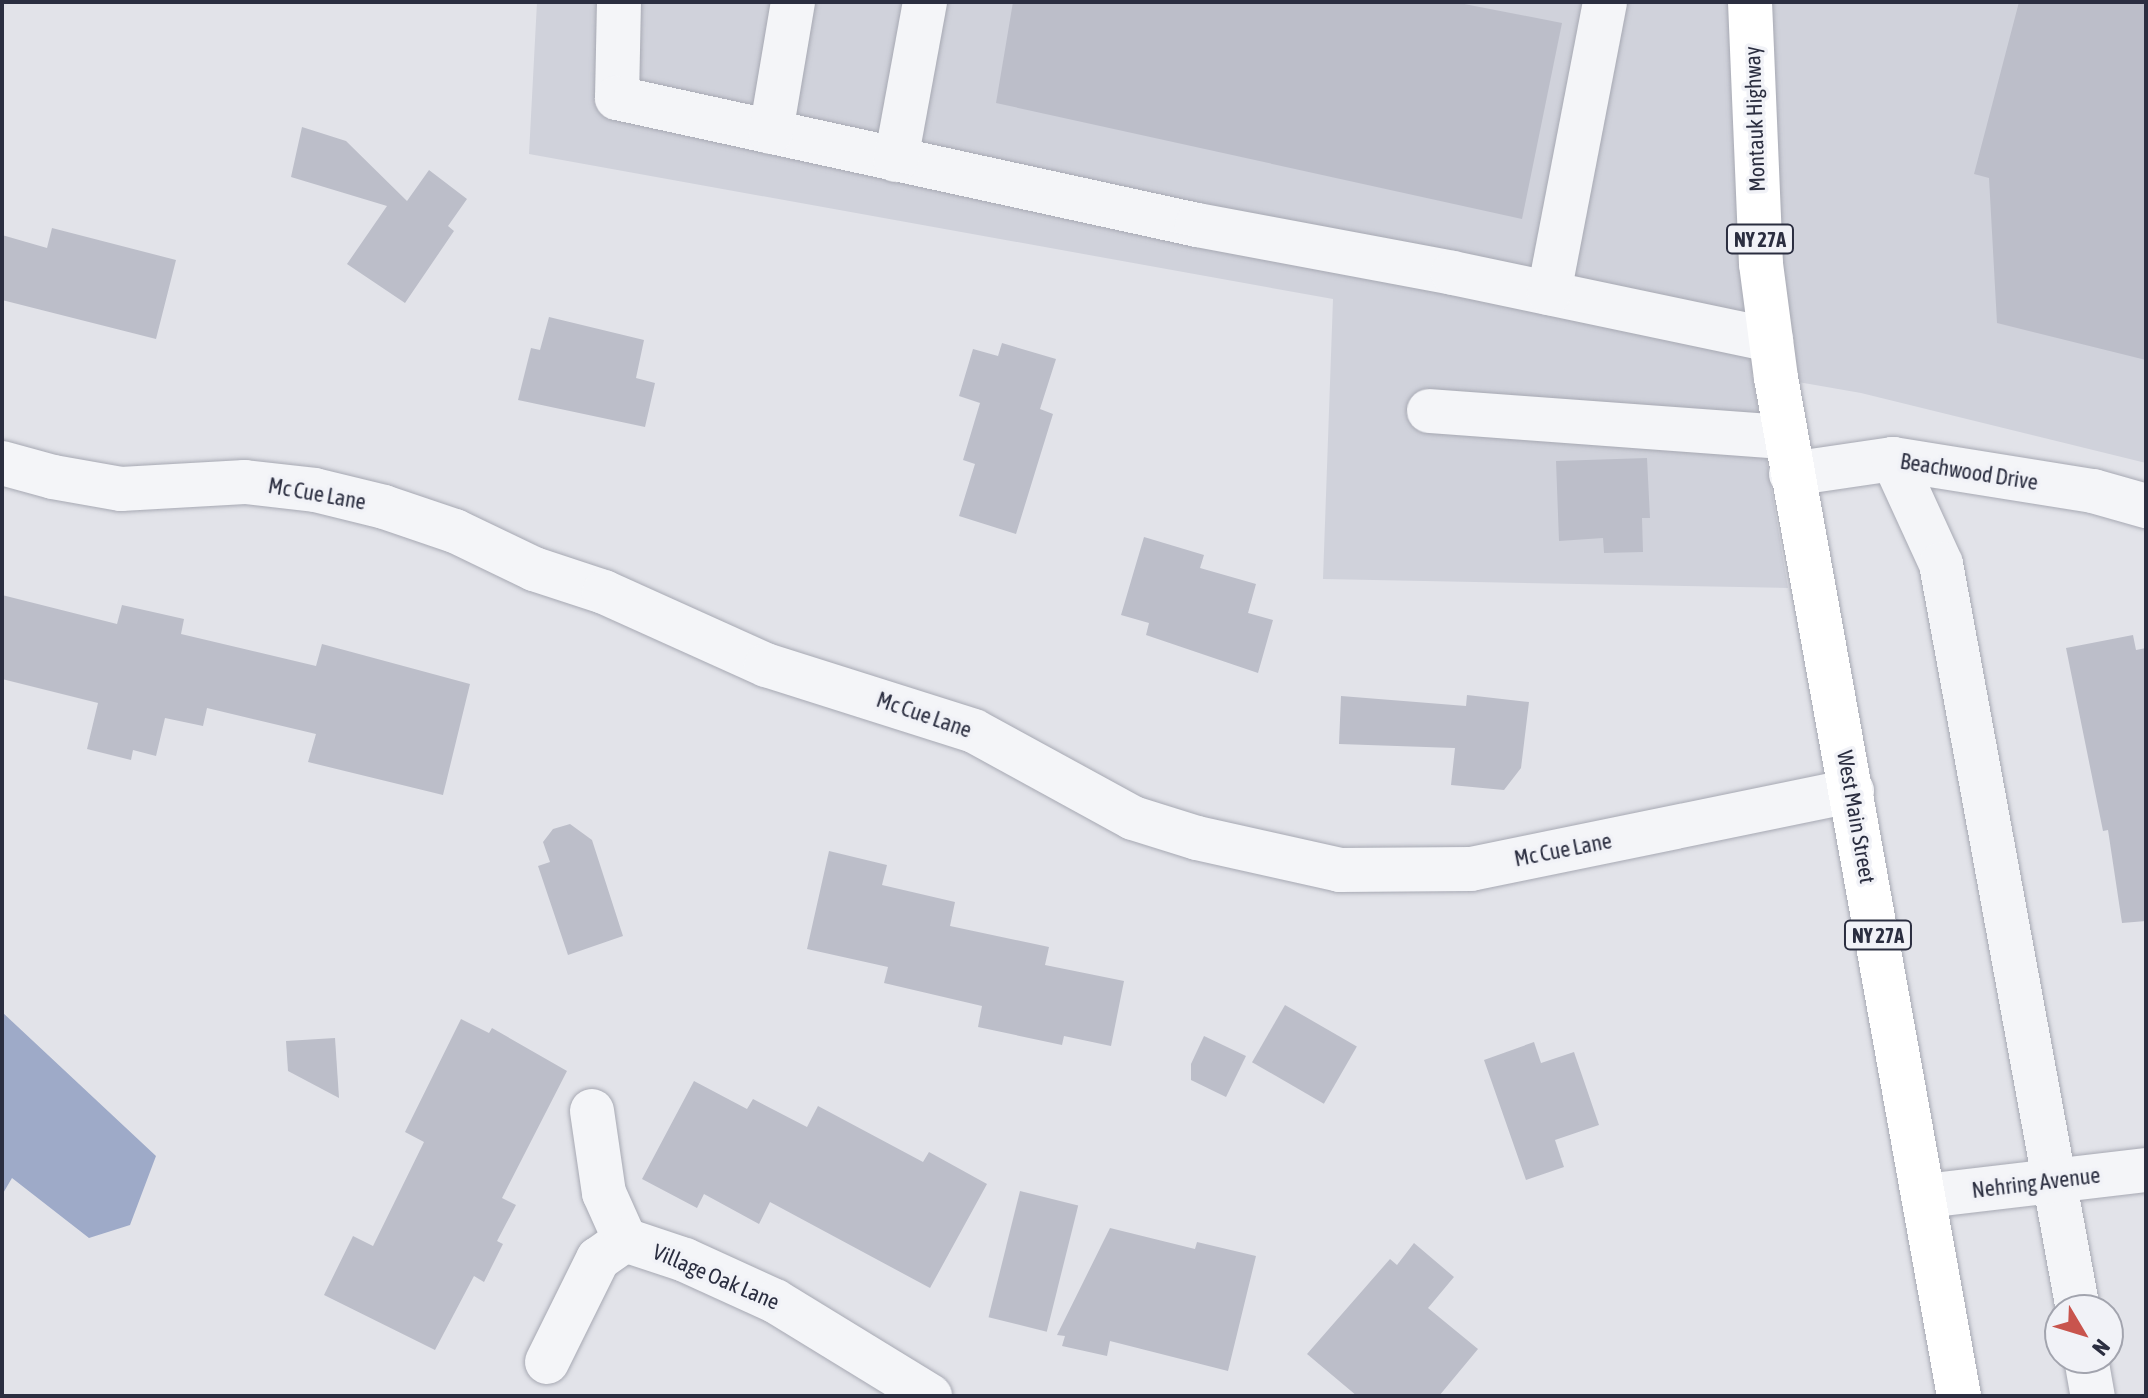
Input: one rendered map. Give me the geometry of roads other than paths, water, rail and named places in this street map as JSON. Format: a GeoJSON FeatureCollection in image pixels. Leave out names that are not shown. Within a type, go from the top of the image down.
{"type":"FeatureCollection","features":[{"type":"Feature","properties":{"kind":"main road","name":"Montauk Highway"},"geometry":{"type":"LineString","coordinates":[[1750,2],[1761,264],[1788,456]]}},
{"type":"Feature","properties":{"kind":"main road","name":"West Main Street"},"geometry":{"type":"LineString","coordinates":[[1788,456],[1852,791],[1959,1396]]}},
{"type":"Feature","properties":{"kind":"street"},"geometry":{"type":"LineString","coordinates":[[619,2],[617,98],[1197,225],[1549,293],[1771,340]]}},
{"type":"Feature","properties":{"kind":"street"},"geometry":{"type":"LineString","coordinates":[[771,132],[793,2]]}},
{"type":"Feature","properties":{"kind":"street"},"geometry":{"type":"LineString","coordinates":[[896,160],[925,2]]}},
{"type":"Feature","properties":{"kind":"street"},"geometry":{"type":"LineString","coordinates":[[1549,293],[1605,2]]}},
{"type":"Feature","properties":{"kind":"street","name":"Beachwood Drive"},"geometry":{"type":"LineString","coordinates":[[1429,411],[1788,456],[1893,459],[2093,491],[2146,506]]}},
{"type":"Feature","properties":{"kind":"street"},"geometry":{"type":"LineString","coordinates":[[1893,459],[1941,564],[2075,1294]]}},
{"type":"Feature","properties":{"kind":"street","name":"Mc Cue Lane"},"geometry":{"type":"LineString","coordinates":[[2,463],[53,477],[121,489],[245,482],[315,490],[384,507],[455,531],[534,569],[604,592],[766,665],[974,731],[1133,818],[1197,838],[1340,870],[1471,869],[1852,791]]}},
{"type":"Feature","properties":{"kind":"street"},"geometry":{"type":"LineString","coordinates":[[592,1111],[604,1193],[625,1240]]}},
{"type":"Feature","properties":{"kind":"street","name":"Nehring Avenue"},"geometry":{"type":"LineString","coordinates":[[1925,1196],[2146,1170]]}},
{"type":"Feature","properties":{"kind":"street","name":"Village Oak Lane"},"geometry":{"type":"LineString","coordinates":[[547,1362],[598,1259],[625,1240],[685,1260],[775,1301],[930,1396]]}},
{"type":"Feature","properties":{"kind":"street"},"geometry":{"type":"LineString","coordinates":[[2089,1374],[2093,1396]]}},
{"type":"Feature","properties":{"kind":"water"},"geometry":{"type":"Polygon","coordinates":[[[2,1012],[156,1156],[130,1225],[89,1238],[12,1178],[2,1195],[2,1012]]]}}]}
